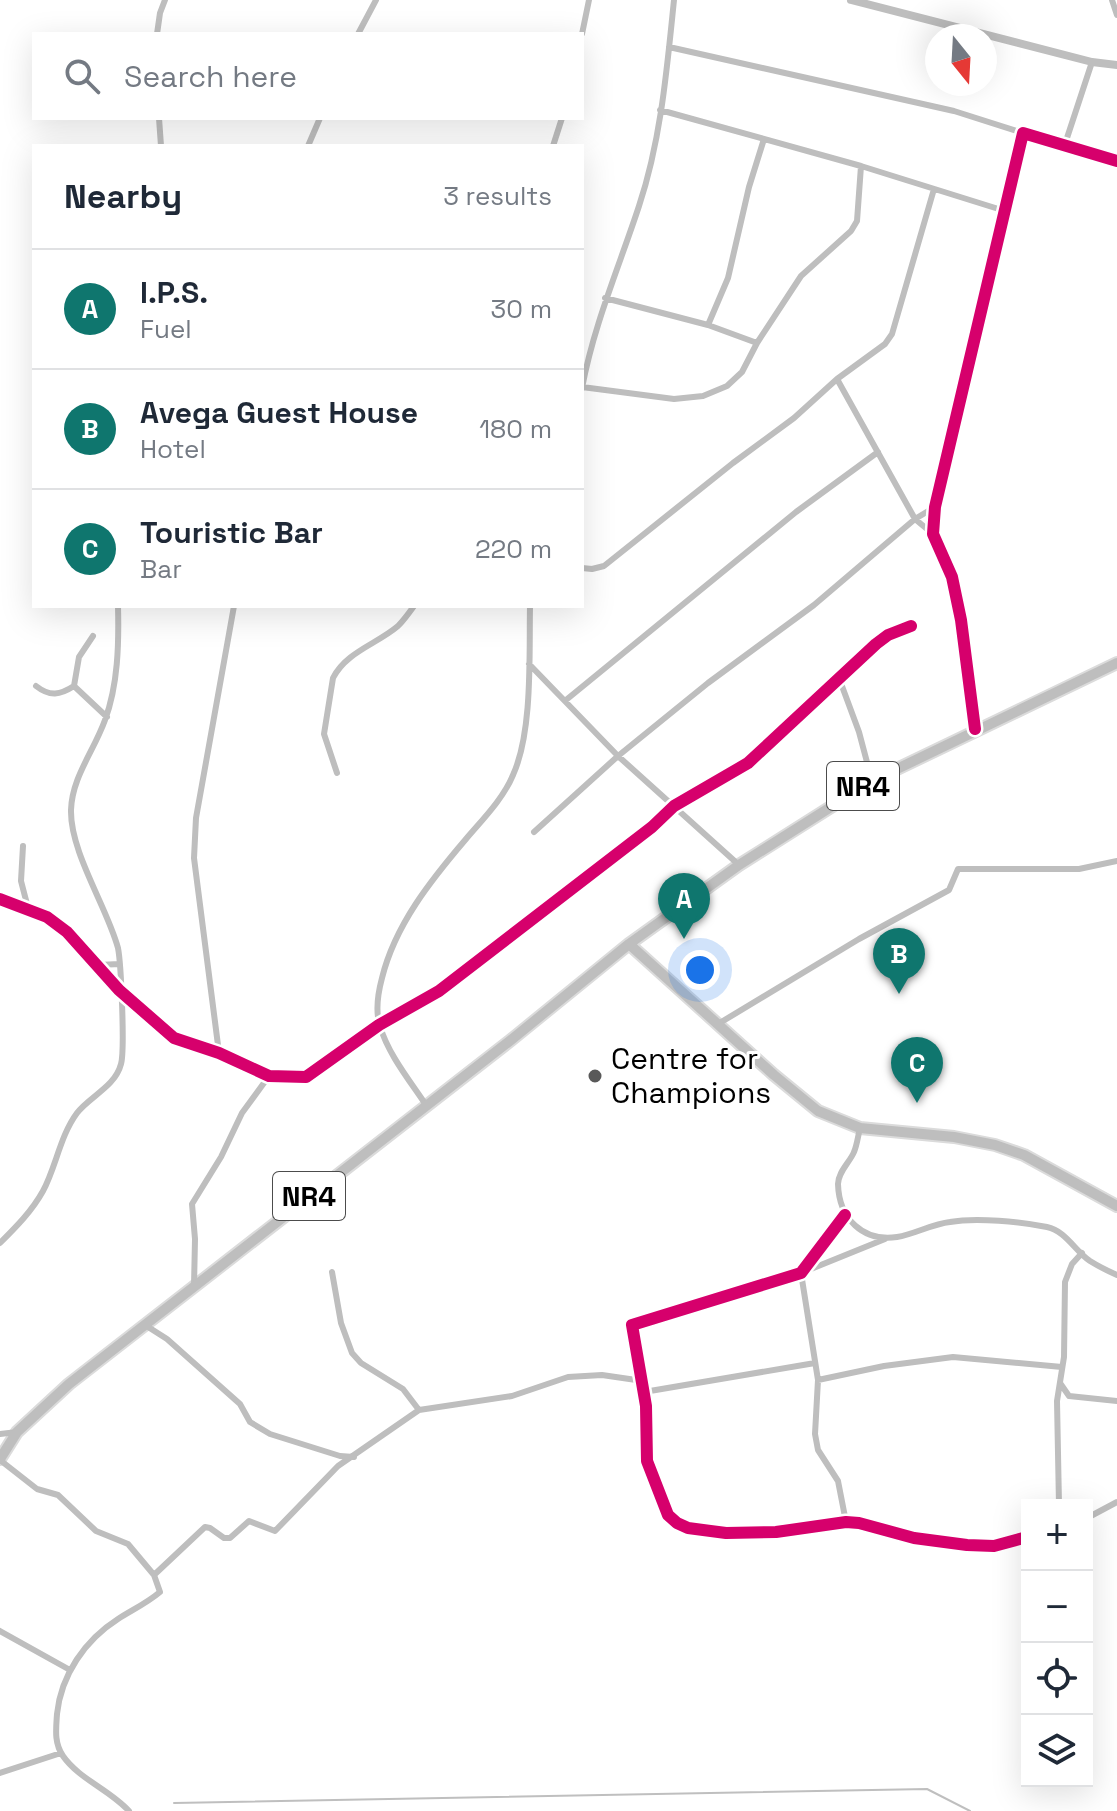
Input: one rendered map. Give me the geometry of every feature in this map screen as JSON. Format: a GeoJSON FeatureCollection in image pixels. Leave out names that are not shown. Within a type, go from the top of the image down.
{"type":"FeatureCollection","features":[{"type":"Feature","properties":{"kind":"highway","name":"NR4"},"geometry":{"type":"LineString","coordinates":[[0,1460],[17,1432],[69,1384],[629,944],[739,865],[872,781],[1117,663]]}},
{"type":"Feature","properties":{"kind":"highway"},"geometry":{"type":"LineString","coordinates":[[629,944],[818,1111],[860,1128],[954,1137],[995,1145],[1024,1155],[1117,1206]]}},
{"type":"Feature","properties":{"kind":"street"},"geometry":{"type":"LineString","coordinates":[[157,32],[165,0]]}},
{"type":"Feature","properties":{"kind":"street"},"geometry":{"type":"LineString","coordinates":[[359,32],[376,0]]}},
{"type":"Feature","properties":{"kind":"street"},"geometry":{"type":"LineString","coordinates":[[582,32],[589,0]]}},
{"type":"Feature","properties":{"kind":"street"},"geometry":{"type":"LineString","coordinates":[[584,381],[605,298],[640,205],[654,148],[674,0]]}},
{"type":"Feature","properties":{"kind":"street"},"geometry":{"type":"LineString","coordinates":[[851,0],[1092,62],[1117,65]]}},
{"type":"Feature","properties":{"kind":"street"},"geometry":{"type":"LineString","coordinates":[[1112,0],[1117,15]]}},
{"type":"Feature","properties":{"kind":"street"},"geometry":{"type":"LineString","coordinates":[[669,47],[954,111],[1117,161]]}},
{"type":"Feature","properties":{"kind":"street"},"geometry":{"type":"LineString","coordinates":[[1065,144],[1092,62]]}},
{"type":"Feature","properties":{"kind":"street"},"geometry":{"type":"LineString","coordinates":[[660,110],[861,166],[1005,211]]}},
{"type":"Feature","properties":{"kind":"street"},"geometry":{"type":"LineString","coordinates":[[159,120],[161,144]]}},
{"type":"Feature","properties":{"kind":"street"},"geometry":{"type":"LineString","coordinates":[[309,144],[319,120]]}},
{"type":"Feature","properties":{"kind":"street"},"geometry":{"type":"LineString","coordinates":[[554,144],[561,120]]}},
{"type":"Feature","properties":{"kind":"street"},"geometry":{"type":"LineString","coordinates":[[933,534],[935,507],[1023,133]]}},
{"type":"Feature","properties":{"kind":"street"},"geometry":{"type":"LineString","coordinates":[[708,325],[728,278],[749,187],[764,139]]}},
{"type":"Feature","properties":{"kind":"street"},"geometry":{"type":"LineString","coordinates":[[584,389],[674,399],[703,396],[727,386],[742,372],[757,343],[801,276],[851,231],[857,221],[861,166]]}},
{"type":"Feature","properties":{"kind":"street"},"geometry":{"type":"LineString","coordinates":[[584,568],[604,566],[885,344],[892,334],[934,189]]}},
{"type":"Feature","properties":{"kind":"street"},"geometry":{"type":"LineString","coordinates":[[605,298],[708,325],[757,343]]}},
{"type":"Feature","properties":{"kind":"street"},"geometry":{"type":"LineString","coordinates":[[837,379],[915,519],[933,534],[952,577],[975,729]]}},
{"type":"Feature","properties":{"kind":"street"},"geometry":{"type":"LineString","coordinates":[[566,700],[796,512],[878,452]]}},
{"type":"Feature","properties":{"kind":"street"},"geometry":{"type":"LineString","coordinates":[[534,832],[618,756],[708,683],[814,605],[915,519],[935,507]]}},
{"type":"Feature","properties":{"kind":"street"},"geometry":{"type":"LineString","coordinates":[[0,1243],[31,1210],[43,1191],[76,1115],[101,1092],[121,1064],[117,946],[76,840],[71,816],[71,798],[81,768],[107,717],[116,676],[118,608]]}},
{"type":"Feature","properties":{"kind":"street"},"geometry":{"type":"LineString","coordinates":[[219,1053],[194,858],[196,818],[234,608]]}},
{"type":"Feature","properties":{"kind":"street"},"geometry":{"type":"LineString","coordinates":[[337,773],[324,734],[333,678],[337,670],[363,648],[400,624],[412,608]]}},
{"type":"Feature","properties":{"kind":"street"},"geometry":{"type":"LineString","coordinates":[[426,1105],[379,1025],[378,995],[395,939],[411,910],[493,807],[513,775],[523,738],[530,608]]}},
{"type":"Feature","properties":{"kind":"street"},"geometry":{"type":"LineString","coordinates":[[0,899],[47,917],[67,932],[119,990],[174,1038],[219,1053],[269,1076],[306,1077],[379,1025],[439,991],[652,827],[674,806],[748,763],[888,635],[911,626]]}},
{"type":"Feature","properties":{"kind":"street"},"geometry":{"type":"LineString","coordinates":[[74,686],[79,657],[93,636]]}},
{"type":"Feature","properties":{"kind":"street"},"geometry":{"type":"LineString","coordinates":[[529,664],[618,756],[739,865]]}},
{"type":"Feature","properties":{"kind":"street"},"geometry":{"type":"LineString","coordinates":[[839,678],[859,732],[872,781]]}},
{"type":"Feature","properties":{"kind":"street"},"geometry":{"type":"LineString","coordinates":[[36,686],[44,693],[56,695],[74,686]]}},
{"type":"Feature","properties":{"kind":"street"},"geometry":{"type":"LineString","coordinates":[[74,686],[107,717]]}},
{"type":"Feature","properties":{"kind":"street"},"geometry":{"type":"LineString","coordinates":[[23,846],[21,881],[28,908]]}},
{"type":"Feature","properties":{"kind":"street"},"geometry":{"type":"LineString","coordinates":[[718,1024],[859,939],[949,890],[958,869],[1079,869],[1117,861]]}},
{"type":"Feature","properties":{"kind":"street"},"geometry":{"type":"LineString","coordinates":[[99,965],[119,964]]}},
{"type":"Feature","properties":{"kind":"street"},"geometry":{"type":"LineString","coordinates":[[194,1287],[192,1204],[221,1157],[242,1113],[269,1076]]}},
{"type":"Feature","properties":{"kind":"street"},"geometry":{"type":"LineString","coordinates":[[860,1128],[855,1151],[839,1176],[845,1215],[853,1226],[865,1234],[889,1237]]}},
{"type":"Feature","properties":{"kind":"street"},"geometry":{"type":"LineString","coordinates":[[845,1215],[801,1273],[818,1380],[815,1434],[818,1450],[838,1481],[846,1522]]}},
{"type":"Feature","properties":{"kind":"street"},"geometry":{"type":"LineString","coordinates":[[1021,1539],[994,1546],[967,1545],[914,1538],[846,1522],[806,1530],[726,1533],[688,1528],[677,1523],[668,1515],[647,1461],[643,1381],[632,1329],[635,1322],[801,1273],[889,1237],[963,1220],[1052,1228],[1082,1253],[1117,1275]]}},
{"type":"Feature","properties":{"kind":"street"},"geometry":{"type":"LineString","coordinates":[[1059,1499],[1057,1401],[1062,1367],[1065,1282],[1072,1264],[1082,1253]]}},
{"type":"Feature","properties":{"kind":"street"},"geometry":{"type":"LineString","coordinates":[[332,1272],[341,1323],[352,1353],[361,1363],[403,1389],[419,1410]]}},
{"type":"Feature","properties":{"kind":"street"},"geometry":{"type":"LineString","coordinates":[[145,1325],[167,1339],[240,1404],[250,1422],[270,1434],[340,1456],[354,1457]]}},
{"type":"Feature","properties":{"kind":"street"},"geometry":{"type":"LineString","coordinates":[[818,1380],[884,1366],[953,1357],[1062,1367]]}},
{"type":"Feature","properties":{"kind":"street"},"geometry":{"type":"LineString","coordinates":[[644,1392],[815,1363]]}},
{"type":"Feature","properties":{"kind":"street"},"geometry":{"type":"LineString","coordinates":[[154,1575],[205,1527],[224,1538],[230,1538],[249,1521],[275,1531],[338,1466],[419,1410],[512,1396],[568,1377],[602,1375],[643,1381]]}},
{"type":"Feature","properties":{"kind":"street"},"geometry":{"type":"LineString","coordinates":[[1060,1383],[1069,1396],[1117,1401]]}},
{"type":"Feature","properties":{"kind":"street"},"geometry":{"type":"LineString","coordinates":[[0,1434],[17,1432]]}},
{"type":"Feature","properties":{"kind":"street"},"geometry":{"type":"LineString","coordinates":[[0,1460],[37,1489],[58,1495],[96,1531],[128,1544],[154,1575],[160,1592],[115,1620],[82,1652],[70,1670],[58,1707],[55,1732],[61,1753],[74,1769],[115,1796],[129,1811]]}},
{"type":"Feature","properties":{"kind":"street"},"geometry":{"type":"LineString","coordinates":[[1093,1515],[1117,1502]]}},
{"type":"Feature","properties":{"kind":"street"},"geometry":{"type":"LineString","coordinates":[[0,1631],[70,1670]]}},
{"type":"Feature","properties":{"kind":"street"},"geometry":{"type":"LineString","coordinates":[[0,1773],[61,1753]]}},
{"type":"Feature","properties":{"kind":"waterway"},"geometry":{"type":"LineString","coordinates":[[174,1803],[927,1789],[970,1811]]}},
{"type":"Feature","properties":{"kind":"cycle path"},"geometry":{"type":"LineString","coordinates":[[975,729],[961,620],[952,577],[933,534],[935,507],[1023,133],[1117,161]]}},
{"type":"Feature","properties":{"kind":"cycle path"},"geometry":{"type":"LineString","coordinates":[[0,899],[47,917],[67,932],[119,990],[174,1038],[219,1053],[269,1076],[306,1077],[379,1025],[439,991],[652,827],[674,806],[748,763],[876,644],[888,635],[911,626]]}},
{"type":"Feature","properties":{"kind":"cycle path"},"geometry":{"type":"LineString","coordinates":[[845,1215],[801,1273],[632,1325],[646,1406],[647,1461],[668,1515],[688,1528],[726,1533],[776,1532],[846,1522],[914,1538],[967,1545],[994,1546],[1021,1539]]}},
{"type":"Feature","properties":{"kind":"place","name":"I.P.S."},"geometry":{"type":"Point","coordinates":[684,939]}},
{"type":"Feature","properties":{"kind":"place","name":"Avega Guest House"},"geometry":{"type":"Point","coordinates":[899,994]}},
{"type":"Feature","properties":{"kind":"place","name":"Centre for Champions"},"geometry":{"type":"Point","coordinates":[595,1076]}},
{"type":"Feature","properties":{"kind":"place","name":"Touristic Bar"},"geometry":{"type":"Point","coordinates":[917,1103]}}]}
